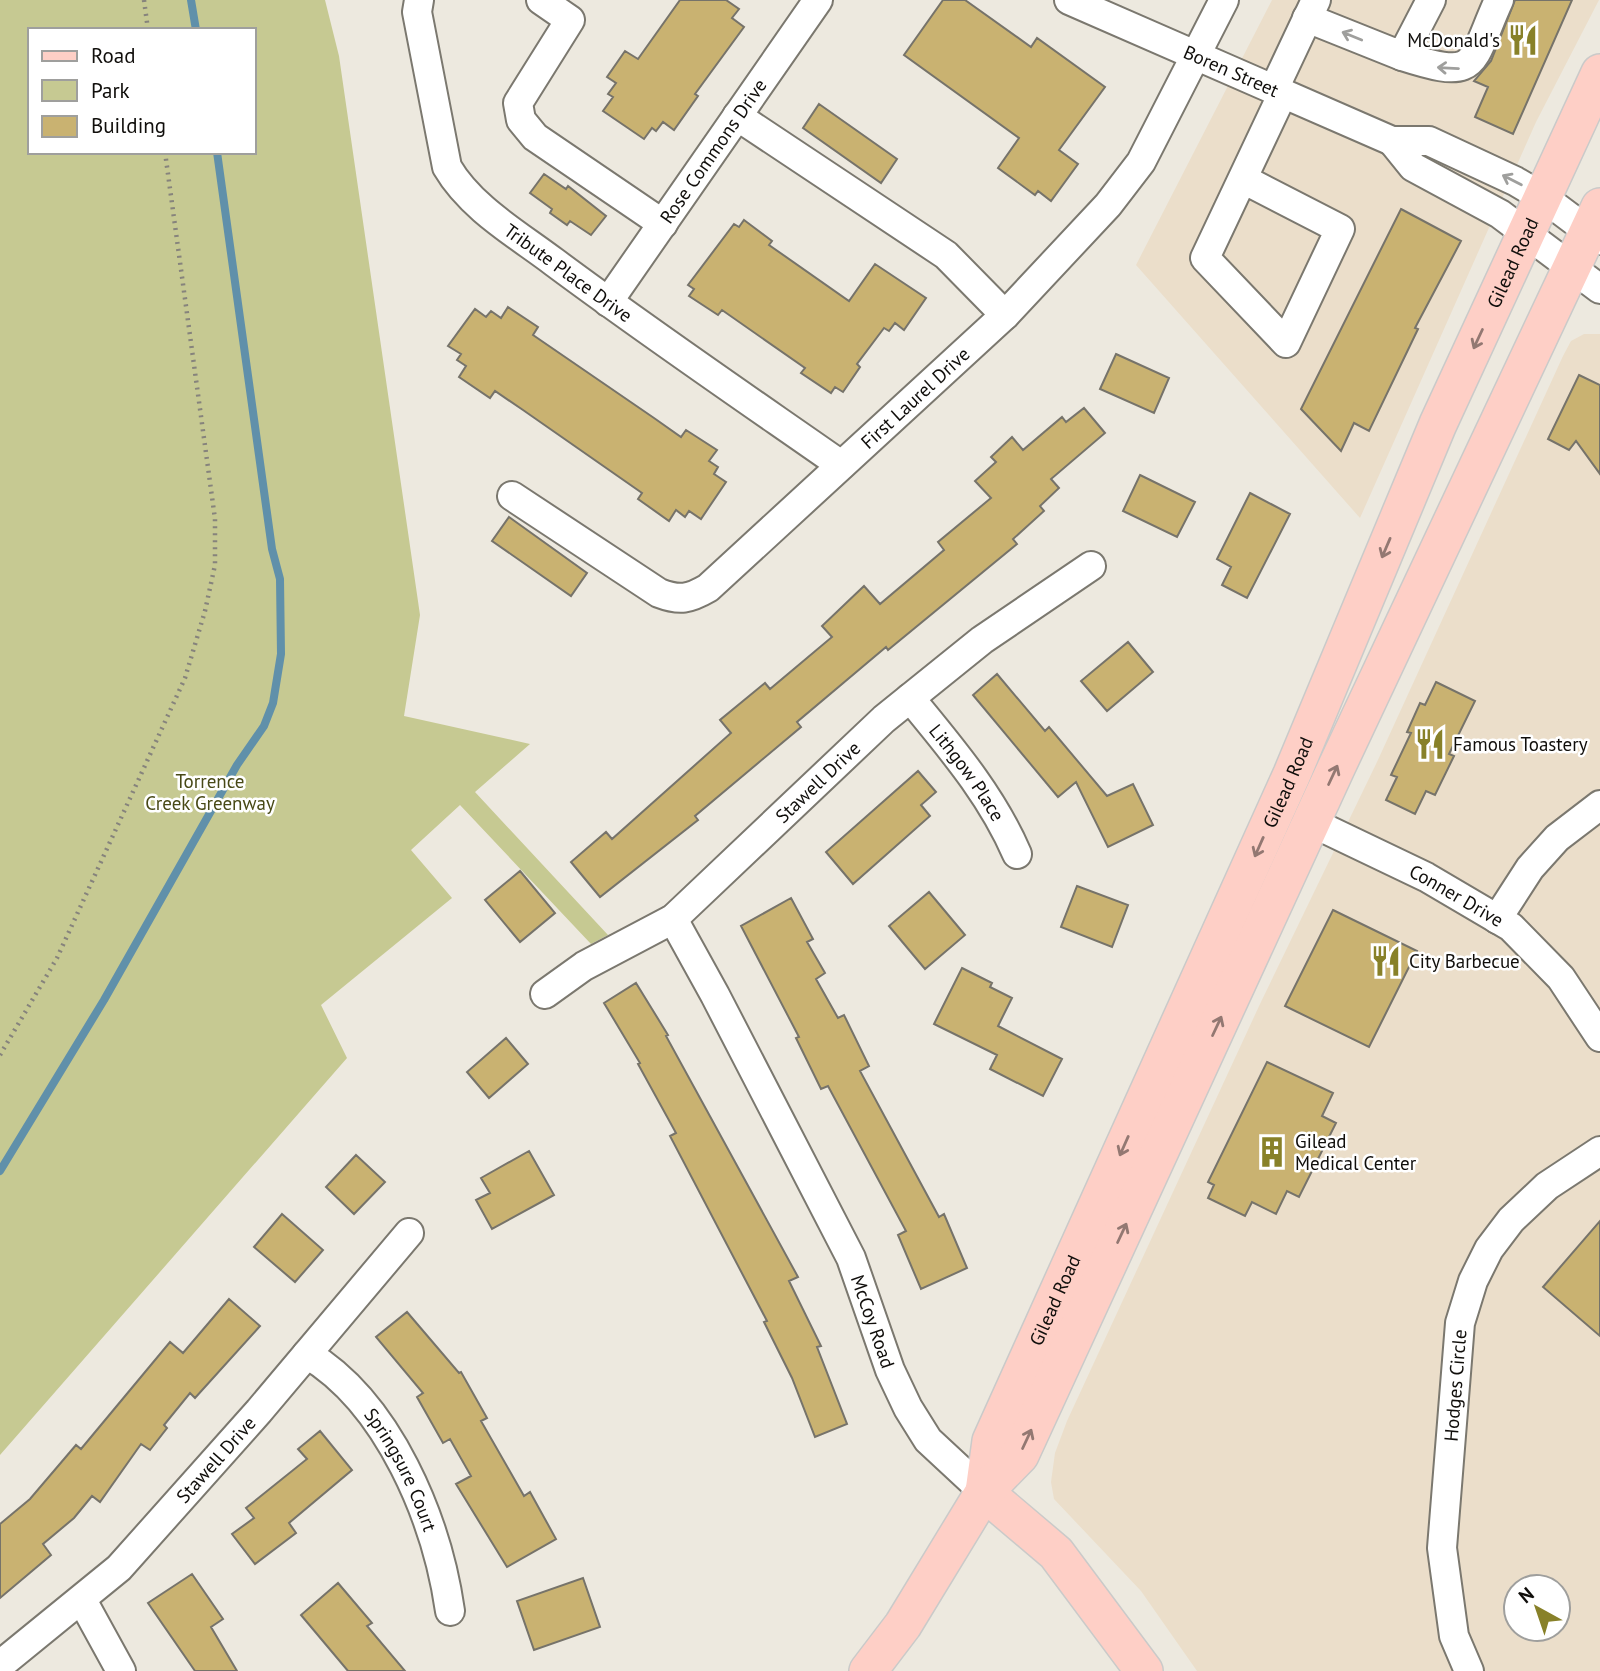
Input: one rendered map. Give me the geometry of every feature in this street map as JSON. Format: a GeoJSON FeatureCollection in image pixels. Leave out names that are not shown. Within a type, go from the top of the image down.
{"type":"FeatureCollection","features":[{"type":"Feature","properties":{"kind":"main road","name":"Gilead Road"},"geometry":{"type":"LineString","coordinates":[[985,1492],[991,1441],[1286,787],[1438,424],[1600,73]]}},
{"type":"Feature","properties":{"kind":"main road","name":"Gilead Road"},"geometry":{"type":"LineString","coordinates":[[868,1671],[903,1625],[985,1492],[1020,1455],[1571,265],[1597,226]]}},
{"type":"Feature","properties":{"kind":"main road","name":"McCoy Road"},"geometry":{"type":"LineString","coordinates":[[985,1492],[1056,1553],[1144,1671]]}},
{"type":"Feature","properties":{"kind":"street","name":"Tribute Place Drive"},"geometry":{"type":"LineString","coordinates":[[419,0],[417,12],[447,167],[457,183],[477,204],[608,302],[841,465]]}},
{"type":"Feature","properties":{"kind":"street"},"geometry":{"type":"LineString","coordinates":[[541,0],[570,20],[518,103],[522,120],[535,137],[663,224]]}},
{"type":"Feature","properties":{"kind":"street","name":"Rose Commons Drive"},"geometry":{"type":"LineString","coordinates":[[608,302],[818,0]]}},
{"type":"Feature","properties":{"kind":"street","name":"Boren Street"},"geometry":{"type":"LineString","coordinates":[[1069,0],[1392,141],[1429,141],[1597,226]]}},
{"type":"Feature","properties":{"kind":"street","name":"First Laurel Drive"},"geometry":{"type":"LineString","coordinates":[[512,496],[659,593],[678,601],[692,598],[708,588],[1005,315],[1108,205],[1141,162],[1198,56],[1224,0]]}},
{"type":"Feature","properties":{"kind":"street"},"geometry":{"type":"LineString","coordinates":[[1402,56],[1431,0]]}},
{"type":"Feature","properties":{"kind":"street"},"geometry":{"type":"LineString","coordinates":[[1243,179],[1340,229],[1286,344],[1205,258],[1243,179],[1312,9],[1402,56],[1442,69],[1458,70],[1471,62],[1499,0]]}},
{"type":"Feature","properties":{"kind":"street"},"geometry":{"type":"LineString","coordinates":[[737,116],[946,255],[1005,315]]}},
{"type":"Feature","properties":{"kind":"street","name":"Boren Street"},"geometry":{"type":"LineString","coordinates":[[1392,141],[1413,167],[1491,208],[1600,289]]}},
{"type":"Feature","properties":{"kind":"street","name":"Stawell Drive"},"geometry":{"type":"LineString","coordinates":[[545,994],[584,966],[673,919],[910,698],[982,640],[1091,566]]}},
{"type":"Feature","properties":{"kind":"street","name":"Lithgow Place"},"geometry":{"type":"LineString","coordinates":[[910,698],[976,779],[1002,819],[1017,854]]}},
{"type":"Feature","properties":{"kind":"street"},"geometry":{"type":"LineString","coordinates":[[1497,919],[1530,868],[1557,838],[1600,805]]}},
{"type":"Feature","properties":{"kind":"street","name":"Conner Drive"},"geometry":{"type":"LineString","coordinates":[[1311,822],[1426,877],[1511,927],[1560,978],[1600,1037]]}},
{"type":"Feature","properties":{"kind":"street","name":"McCoy Road"},"geometry":{"type":"LineString","coordinates":[[673,919],[851,1258],[890,1370],[908,1408],[928,1440],[985,1492]]}},
{"type":"Feature","properties":{"kind":"street","name":"Hodges Circle"},"geometry":{"type":"LineString","coordinates":[[1469,1671],[1454,1636],[1442,1548],[1460,1323],[1478,1270],[1489,1249],[1511,1220],[1547,1186],[1600,1151]]}},
{"type":"Feature","properties":{"kind":"street","name":"Stawell Drive"},"geometry":{"type":"LineString","coordinates":[[0,1665],[119,1568],[409,1233]]}},
{"type":"Feature","properties":{"kind":"street","name":"Springsure Court"},"geometry":{"type":"LineString","coordinates":[[307,1354],[326,1366],[360,1397],[396,1456],[425,1513],[439,1553],[450,1611]]}},
{"type":"Feature","properties":{"kind":"street"},"geometry":{"type":"LineString","coordinates":[[82,1600],[121,1671]]}},
{"type":"Feature","properties":{"kind":"path"},"geometry":{"type":"LineString","coordinates":[[144,0],[148,28]]}},
{"type":"Feature","properties":{"kind":"path"},"geometry":{"type":"LineString","coordinates":[[0,1055],[57,958],[185,678],[205,611],[215,565],[215,519],[165,154]]}},
{"type":"Feature","properties":{"kind":"shaded area"},"geometry":{"type":"Polygon","coordinates":[[[1272,0],[1599,0],[1536,122],[1360,518],[1136,265],[1272,0]]]}},
{"type":"Feature","properties":{"kind":"shaded area"},"geometry":{"type":"Polygon","coordinates":[[[1584,334],[1600,334],[1600,1671],[1197,1671],[1141,1591],[1054,1499],[1051,1482],[1055,1453],[1067,1421],[1260,1004],[1377,762],[1571,341],[1584,334]]]}},
{"type":"Feature","properties":{"kind":"green space","name":"Torrence Creek Greenway"},"geometry":{"type":"Polygon","coordinates":[[[0,0],[325,0],[339,56],[420,615],[404,716],[530,744],[475,792],[608,935],[591,944],[460,805],[411,850],[452,898],[321,1005],[347,1058],[0,1455],[0,0]]]}},
{"type":"Feature","properties":{"kind":"building"},"geometry":{"type":"Polygon","coordinates":[[[680,0],[726,0],[739,9],[732,18],[744,27],[695,94],[698,96],[674,130],[663,122],[656,131],[652,128],[644,139],[603,111],[613,97],[608,94],[616,83],[607,77],[625,51],[638,59],[680,0]]]}},
{"type":"Feature","properties":{"kind":"building"},"geometry":{"type":"Polygon","coordinates":[[[943,0],[965,0],[1031,47],[1037,38],[1105,87],[1059,150],[1078,164],[1051,201],[1038,191],[1035,195],[998,168],[1019,138],[904,55],[943,0]]]}},
{"type":"Feature","properties":{"kind":"building","name":"McDonald's"},"geometry":{"type":"Polygon","coordinates":[[[1515,0],[1572,0],[1513,134],[1475,117],[1488,87],[1474,81],[1491,61],[1515,0]]]}},
{"type":"Feature","properties":{"kind":"building"},"geometry":{"type":"Polygon","coordinates":[[[819,104],[897,159],[881,183],[803,128],[819,104]]]}},
{"type":"Feature","properties":{"kind":"building"},"geometry":{"type":"Polygon","coordinates":[[[544,174],[566,189],[568,186],[606,216],[591,235],[570,221],[567,225],[550,213],[552,209],[530,193],[544,174]]]}},
{"type":"Feature","properties":{"kind":"building"},"geometry":{"type":"Polygon","coordinates":[[[1401,209],[1461,241],[1415,328],[1418,329],[1369,431],[1354,423],[1341,451],[1301,409],[1401,209]]]}},
{"type":"Feature","properties":{"kind":"building"},"geometry":{"type":"Polygon","coordinates":[[[744,220],[772,241],[769,245],[849,301],[875,264],[926,298],[904,330],[895,323],[889,331],[884,328],[857,364],[860,367],[843,392],[835,387],[831,393],[801,373],[805,368],[722,310],[718,315],[689,296],[694,289],[688,285],[734,224],[739,227],[744,220]]]}},
{"type":"Feature","properties":{"kind":"building"},"geometry":{"type":"Polygon","coordinates":[[[508,307],[538,327],[533,335],[681,437],[686,430],[717,450],[709,461],[718,467],[714,474],[726,482],[701,519],[689,511],[685,517],[676,510],[669,521],[638,499],[642,493],[523,410],[495,391],[490,398],[459,377],[466,366],[457,360],[461,354],[448,346],[475,309],[486,317],[491,311],[501,318],[508,307]]]}},
{"type":"Feature","properties":{"kind":"building"},"geometry":{"type":"Polygon","coordinates":[[[1116,354],[1169,378],[1154,413],[1100,389],[1116,354]]]}},
{"type":"Feature","properties":{"kind":"building"},"geometry":{"type":"Polygon","coordinates":[[[1579,375],[1600,385],[1600,474],[1576,441],[1569,450],[1548,439],[1579,375]]]}},
{"type":"Feature","properties":{"kind":"building"},"geometry":{"type":"Polygon","coordinates":[[[1084,408],[1105,433],[1051,479],[1059,488],[1040,506],[1044,511],[1013,539],[1017,544],[888,650],[886,647],[797,722],[801,727],[695,816],[698,820],[600,897],[571,862],[606,832],[612,839],[731,733],[720,720],[765,683],[770,689],[832,637],[822,626],[864,586],[880,604],[944,550],[938,542],[991,498],[975,481],[996,462],[991,457],[1012,437],[1023,450],[1062,417],[1066,422],[1084,408]]]}},
{"type":"Feature","properties":{"kind":"building"},"geometry":{"type":"Polygon","coordinates":[[[1140,475],[1195,502],[1177,537],[1123,511],[1140,475]]]}},
{"type":"Feature","properties":{"kind":"building"},"geometry":{"type":"Polygon","coordinates":[[[1250,493],[1290,514],[1247,598],[1222,585],[1231,567],[1217,559],[1250,493]]]}},
{"type":"Feature","properties":{"kind":"building"},"geometry":{"type":"Polygon","coordinates":[[[509,517],[587,573],[571,596],[492,541],[509,517]]]}},
{"type":"Feature","properties":{"kind":"building"},"geometry":{"type":"Polygon","coordinates":[[[1128,642],[1153,672],[1107,711],[1081,681],[1128,642]]]}},
{"type":"Feature","properties":{"kind":"building"},"geometry":{"type":"Polygon","coordinates":[[[997,674],[1045,731],[1049,727],[1107,796],[1133,784],[1153,825],[1108,847],[1076,782],[1058,797],[973,695],[997,674]]]}},
{"type":"Feature","properties":{"kind":"building","name":"Famous Toastery"},"geometry":{"type":"Polygon","coordinates":[[[1436,682],[1475,701],[1449,754],[1454,756],[1435,795],[1426,791],[1415,814],[1386,800],[1397,777],[1391,775],[1411,733],[1407,732],[1420,703],[1425,705],[1436,682]]]}},
{"type":"Feature","properties":{"kind":"building"},"geometry":{"type":"Polygon","coordinates":[[[918,771],[936,792],[921,805],[930,816],[853,884],[826,852],[918,771]]]}},
{"type":"Feature","properties":{"kind":"building"},"geometry":{"type":"Polygon","coordinates":[[[520,871],[555,913],[520,942],[485,900],[520,871]]]}},
{"type":"Feature","properties":{"kind":"building"},"geometry":{"type":"Polygon","coordinates":[[[1077,886],[1128,905],[1112,947],[1061,927],[1077,886]]]}},
{"type":"Feature","properties":{"kind":"building"},"geometry":{"type":"Polygon","coordinates":[[[929,892],[965,935],[925,969],[889,926],[929,892]]]}},
{"type":"Feature","properties":{"kind":"building"},"geometry":{"type":"Polygon","coordinates":[[[791,898],[813,939],[807,942],[825,973],[816,979],[838,1018],[844,1015],[869,1066],[860,1071],[939,1217],[944,1214],[967,1268],[921,1289],[898,1235],[906,1231],[828,1086],[821,1089],[796,1038],[799,1037],[741,926],[791,898]]]}},
{"type":"Feature","properties":{"kind":"building"},"geometry":{"type":"Polygon","coordinates":[[[1333,910],[1417,951],[1369,1047],[1285,1006],[1333,910]]]}},
{"type":"Feature","properties":{"kind":"building"},"geometry":{"type":"Polygon","coordinates":[[[962,968],[992,983],[990,987],[1012,998],[998,1026],[1062,1059],[1043,1096],[990,1069],[997,1055],[934,1024],[962,968]]]}},
{"type":"Feature","properties":{"kind":"building"},"geometry":{"type":"Polygon","coordinates":[[[636,983],[668,1035],[666,1036],[798,1277],[789,1281],[821,1346],[817,1347],[847,1424],[815,1437],[792,1378],[764,1322],[767,1321],[670,1136],[676,1133],[638,1064],[640,1063],[604,1003],[636,983]]]}},
{"type":"Feature","properties":{"kind":"building"},"geometry":{"type":"Polygon","coordinates":[[[506,1038],[528,1064],[489,1098],[467,1072],[506,1038]]]}},
{"type":"Feature","properties":{"kind":"building","name":"Gilead Medical Center"},"geometry":{"type":"Polygon","coordinates":[[[1267,1062],[1333,1093],[1322,1116],[1336,1123],[1299,1197],[1287,1191],[1276,1214],[1252,1202],[1245,1216],[1208,1198],[1214,1185],[1208,1182],[1267,1062]]]}},
{"type":"Feature","properties":{"kind":"building"},"geometry":{"type":"Polygon","coordinates":[[[529,1151],[554,1195],[492,1229],[476,1200],[490,1193],[481,1178],[529,1151]]]}},
{"type":"Feature","properties":{"kind":"building"},"geometry":{"type":"Polygon","coordinates":[[[356,1155],[385,1182],[354,1214],[326,1187],[356,1155]]]}},
{"type":"Feature","properties":{"kind":"building"},"geometry":{"type":"Polygon","coordinates":[[[282,1214],[323,1250],[295,1282],[254,1247],[282,1214]]]}},
{"type":"Feature","properties":{"kind":"building"},"geometry":{"type":"Polygon","coordinates":[[[1600,1221],[1600,1336],[1543,1287],[1600,1221]]]}},
{"type":"Feature","properties":{"kind":"building"},"geometry":{"type":"Polygon","coordinates":[[[229,1299],[260,1326],[195,1398],[190,1393],[164,1425],[167,1428],[150,1450],[141,1444],[100,1502],[92,1496],[74,1518],[43,1544],[51,1555],[0,1598],[0,1524],[30,1499],[76,1445],[81,1449],[170,1342],[183,1353],[229,1299]]]}},
{"type":"Feature","properties":{"kind":"building"},"geometry":{"type":"Polygon","coordinates":[[[407,1312],[459,1373],[461,1372],[487,1418],[481,1421],[524,1496],[530,1492],[556,1539],[507,1567],[456,1484],[471,1476],[450,1439],[443,1443],[417,1397],[423,1393],[376,1337],[407,1312]]]}},
{"type":"Feature","properties":{"kind":"building"},"geometry":{"type":"Polygon","coordinates":[[[320,1431],[352,1470],[289,1523],[296,1533],[255,1564],[232,1534],[254,1518],[246,1508],[307,1459],[298,1449],[320,1431]]]}},
{"type":"Feature","properties":{"kind":"building"},"geometry":{"type":"Polygon","coordinates":[[[192,1574],[223,1619],[211,1627],[237,1671],[195,1671],[148,1603],[192,1574]]]}},
{"type":"Feature","properties":{"kind":"building"},"geometry":{"type":"Polygon","coordinates":[[[583,1578],[600,1627],[534,1650],[517,1601],[583,1578]]]}},
{"type":"Feature","properties":{"kind":"building"},"geometry":{"type":"Polygon","coordinates":[[[338,1583],[372,1623],[367,1626],[405,1671],[348,1671],[301,1615],[338,1583]]]}},
{"type":"Feature","properties":{"kind":"waterway"},"geometry":{"type":"LineString","coordinates":[[191,0],[196,28]]}},
{"type":"Feature","properties":{"kind":"waterway"},"geometry":{"type":"LineString","coordinates":[[0,1171],[104,1000],[237,765],[264,726],[273,703],[281,654],[280,579],[272,549],[217,154]]}},
{"type":"Feature","properties":{"kind":"place","name":"McDonald's"},"geometry":{"type":"Point","coordinates":[1523,40]}},
{"type":"Feature","properties":{"kind":"place","name":"Famous Toastery"},"geometry":{"type":"Point","coordinates":[1430,744]}},
{"type":"Feature","properties":{"kind":"place","name":"City Barbecue"},"geometry":{"type":"Point","coordinates":[1386,961]}},
{"type":"Feature","properties":{"kind":"place","name":"Gilead Medical Center"},"geometry":{"type":"Point","coordinates":[1272,1152]}}]}
